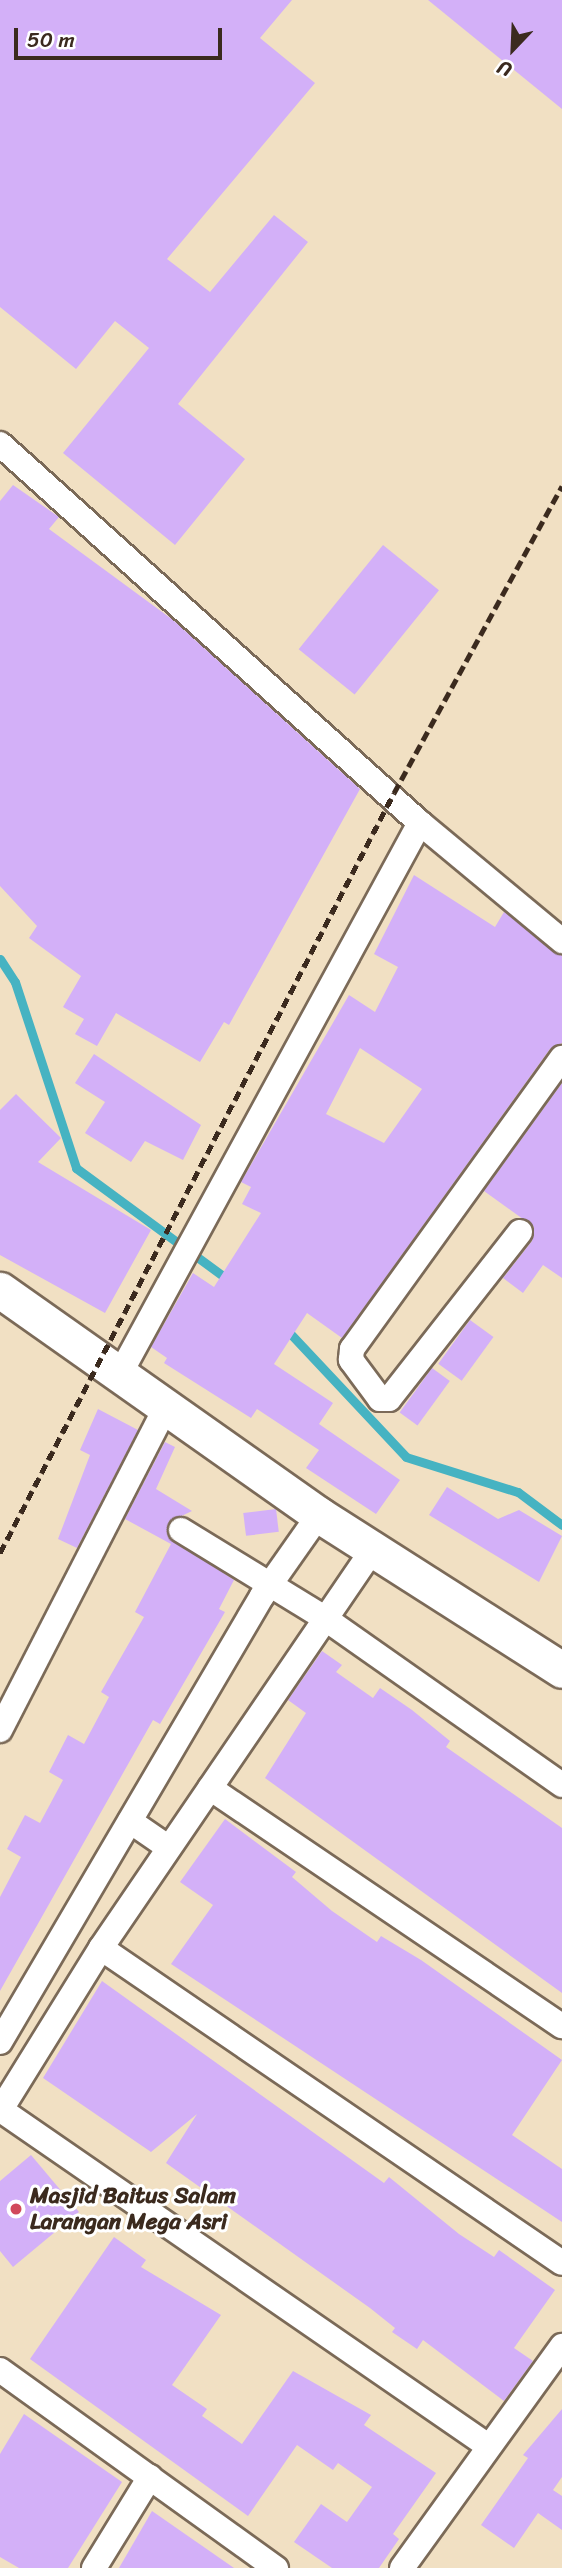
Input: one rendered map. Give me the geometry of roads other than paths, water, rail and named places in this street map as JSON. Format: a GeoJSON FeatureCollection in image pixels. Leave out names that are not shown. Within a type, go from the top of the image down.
{"type":"FeatureCollection","features":[{"type":"Feature","properties":{"kind":"main road"},"geometry":{"type":"LineString","coordinates":[[0,1290],[121,1372],[319,1515],[562,1670]]}},
{"type":"Feature","properties":{"kind":"street"},"geometry":{"type":"LineString","coordinates":[[0,444],[420,822],[562,941]]}},
{"type":"Feature","properties":{"kind":"street"},"geometry":{"type":"LineString","coordinates":[[121,1372],[420,822]]}},
{"type":"Feature","properties":{"kind":"street"},"geometry":{"type":"LineString","coordinates":[[520,1232],[389,1399],[380,1399],[351,1360],[352,1349],[562,1058]]}},
{"type":"Feature","properties":{"kind":"street"},"geometry":{"type":"LineString","coordinates":[[0,1731],[167,1405]]}},
{"type":"Feature","properties":{"kind":"street"},"geometry":{"type":"LineString","coordinates":[[0,2042],[271,1582],[319,1515]]}},
{"type":"Feature","properties":{"kind":"street"},"geometry":{"type":"LineString","coordinates":[[181,1530],[271,1582],[562,1785]]}},
{"type":"Feature","properties":{"kind":"street"},"geometry":{"type":"LineString","coordinates":[[373,1550],[323,1617],[101,1948],[1,2111],[488,2446]]}},
{"type":"Feature","properties":{"kind":"street"},"geometry":{"type":"LineString","coordinates":[[210,1788],[562,2026]]}},
{"type":"Feature","properties":{"kind":"street"},"geometry":{"type":"LineString","coordinates":[[130,1821],[169,1849]]}},
{"type":"Feature","properties":{"kind":"street"},"geometry":{"type":"LineString","coordinates":[[101,1948],[562,2263]]}},
{"type":"Feature","properties":{"kind":"street"},"geometry":{"type":"LineString","coordinates":[[402,2568],[562,2346]]}},
{"type":"Feature","properties":{"kind":"street"},"geometry":{"type":"LineString","coordinates":[[4,2381],[150,2477],[276,2568]]}},
{"type":"Feature","properties":{"kind":"street"},"geometry":{"type":"LineString","coordinates":[[94,2568],[150,2477]]}},
{"type":"Feature","properties":{"kind":"waterway"},"geometry":{"type":"LineString","coordinates":[[0,959],[15,982],[76,1168],[230,1281]]}},
{"type":"Feature","properties":{"kind":"waterway"},"geometry":{"type":"LineString","coordinates":[[286,1329],[406,1457],[518,1492],[562,1525]]}},
{"type":"Feature","properties":{"kind":"railway"},"geometry":{"type":"LineString","coordinates":[[0,1553],[394,793],[562,486]]}},
{"type":"Feature","properties":{"kind":"place","name":"Masjid Baitus Salam Larangan Mega Asri"},"geometry":{"type":"Point","coordinates":[16,2209]}}]}
